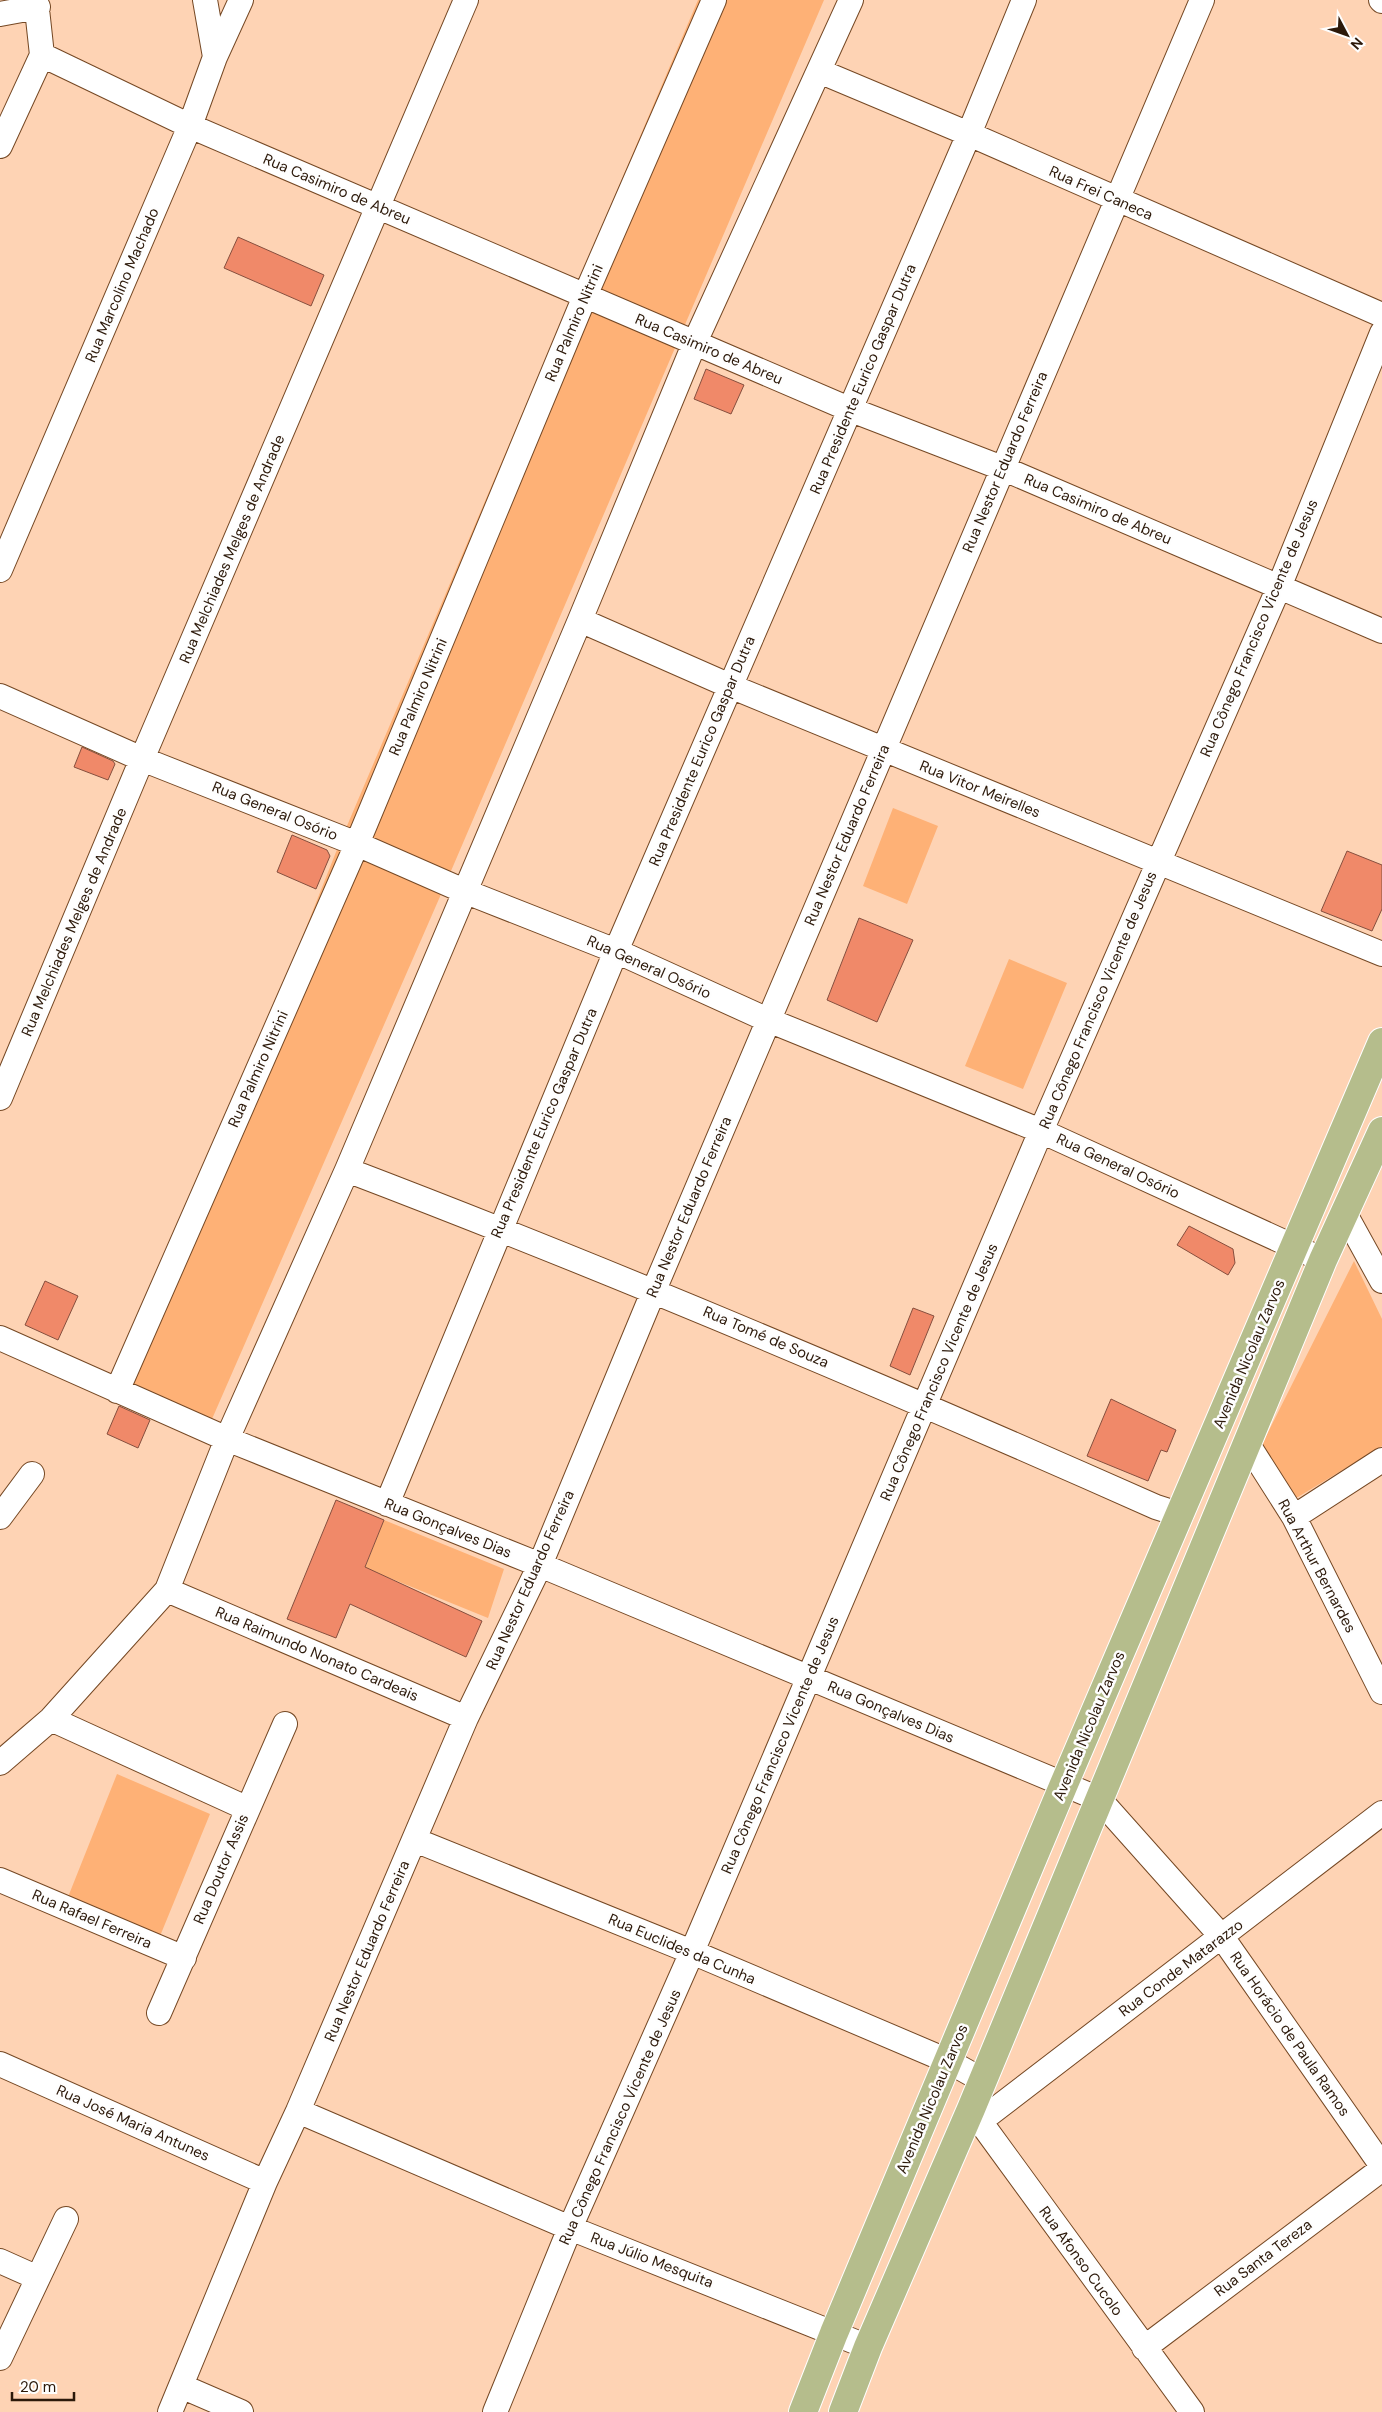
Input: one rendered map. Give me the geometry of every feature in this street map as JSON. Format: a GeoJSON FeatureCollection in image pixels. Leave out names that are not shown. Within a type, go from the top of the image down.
{"type":"FeatureCollection","features":[{"type":"Feature","properties":{"kind":"main road","name":"Avenida Nicolau Zarvos"},"geometry":{"type":"LineString","coordinates":[[803,2412],[834,2333],[1064,1784],[1181,1515],[1382,1042]]}},
{"type":"Feature","properties":{"kind":"main road"},"geometry":{"type":"LineString","coordinates":[[843,2412],[868,2347],[975,2115],[982,2080],[1344,1212],[1382,1131]]}},
{"type":"Feature","properties":{"kind":"main road"},"geometry":{"type":"LineString","coordinates":[[1181,1515],[1213,1525]]}},
{"type":"Feature","properties":{"kind":"street"},"geometry":{"type":"LineString","coordinates":[[205,0],[215,57]]}},
{"type":"Feature","properties":{"kind":"street","name":"Rua Marcolino Machado"},"geometry":{"type":"LineString","coordinates":[[0,570],[190,126],[215,57],[241,0]]}},
{"type":"Feature","properties":{"kind":"street","name":"Rua Melchiades Melges de Andrade"},"geometry":{"type":"LineString","coordinates":[[0,1098],[142,759],[466,0]]}},
{"type":"Feature","properties":{"kind":"street","name":"Rua Palmiro Nitrini"},"geometry":{"type":"LineString","coordinates":[[117,1391],[357,844],[585,296],[714,0]]}},
{"type":"Feature","properties":{"kind":"street"},"geometry":{"type":"LineString","coordinates":[[0,1763],[51,1719],[167,1590],[227,1439],[347,1170],[580,620],[695,342],[851,0]]}},
{"type":"Feature","properties":{"kind":"street","name":"Rua Presidente Eurico Gaspar Dutra"},"geometry":{"type":"LineString","coordinates":[[387,1504],[616,951],[969,134],[1024,0]]}},
{"type":"Feature","properties":{"kind":"street","name":"Rua Nestor Eduardo Ferreira"},"geometry":{"type":"LineString","coordinates":[[170,2412],[265,2182],[298,2111],[466,1718],[540,1566],[768,1020],[1202,0]]}},
{"type":"Feature","properties":{"kind":"street"},"geometry":{"type":"LineString","coordinates":[[0,14],[37,3],[42,55],[0,146]]}},
{"type":"Feature","properties":{"kind":"street","name":"Rua Casimiro de Abreu"},"geometry":{"type":"LineString","coordinates":[[42,55],[190,126],[585,296],[849,409],[1002,468],[1382,631]]}},
{"type":"Feature","properties":{"kind":"street","name":"Rua Frei Caneca"},"geometry":{"type":"LineString","coordinates":[[819,71],[969,134],[1118,201],[1382,315]]}},
{"type":"Feature","properties":{"kind":"street","name":"Rua Cônego Francisco Vicente de Jesus"},"geometry":{"type":"LineString","coordinates":[[496,2412],[570,2228],[692,1952],[1041,1131],[1279,587],[1382,333]]}},
{"type":"Feature","properties":{"kind":"street","name":"Rua Vitor Meirelles"},"geometry":{"type":"LineString","coordinates":[[580,620],[730,686],[1382,954]]}},
{"type":"Feature","properties":{"kind":"street","name":"Rua General Osório"},"geometry":{"type":"LineString","coordinates":[[0,696],[142,759],[357,844],[464,891],[616,951],[768,1020],[1041,1131],[1293,1248],[1324,1260]]}},
{"type":"Feature","properties":{"kind":"street","name":"Rua Tomé de Souza"},"geometry":{"type":"LineString","coordinates":[[347,1170],[654,1290],[926,1405],[1156,1507],[1181,1515]]}},
{"type":"Feature","properties":{"kind":"street"},"geometry":{"type":"LineString","coordinates":[[1344,1212],[1382,1281]]}},
{"type":"Feature","properties":{"kind":"street","name":"Rua Gonçalves Dias"},"geometry":{"type":"LineString","coordinates":[[0,1338],[227,1439],[540,1566],[1064,1784]]}},
{"type":"Feature","properties":{"kind":"street","name":"Rua Arthur Bernardes"},"geometry":{"type":"LineString","coordinates":[[1247,1443],[1294,1516],[1382,1692]]}},
{"type":"Feature","properties":{"kind":"street"},"geometry":{"type":"LineString","coordinates":[[1294,1516],[1382,1460]]}},
{"type":"Feature","properties":{"kind":"street"},"geometry":{"type":"LineString","coordinates":[[0,1517],[32,1474]]}},
{"type":"Feature","properties":{"kind":"street","name":"Rua Raimundo Nonato Cardeais"},"geometry":{"type":"LineString","coordinates":[[167,1590],[466,1718]]}},
{"type":"Feature","properties":{"kind":"street"},"geometry":{"type":"LineString","coordinates":[[51,1719],[246,1808]]}},
{"type":"Feature","properties":{"kind":"street","name":"Rua Doutor Assis"},"geometry":{"type":"LineString","coordinates":[[159,2013],[184,1958],[246,1808],[285,1724]]}},
{"type":"Feature","properties":{"kind":"street","name":"Rua Horácio de Paula Ramos"},"geometry":{"type":"LineString","coordinates":[[1064,1784],[1099,1800],[1222,1936],[1382,2167]]}},
{"type":"Feature","properties":{"kind":"street","name":"Rua Conde Matarazzo"},"geometry":{"type":"LineString","coordinates":[[975,2115],[1222,1936],[1382,1813]]}},
{"type":"Feature","properties":{"kind":"street","name":"Rua Euclides da Cunha"},"geometry":{"type":"LineString","coordinates":[[415,1840],[692,1952],[948,2061],[982,2080]]}},
{"type":"Feature","properties":{"kind":"street","name":"Rua Rafael Ferreira"},"geometry":{"type":"LineString","coordinates":[[0,1880],[184,1958]]}},
{"type":"Feature","properties":{"kind":"street","name":"Rua José Maria Antunes"},"geometry":{"type":"LineString","coordinates":[[0,2064],[265,2182]]}},
{"type":"Feature","properties":{"kind":"street","name":"Rua Júlio Mesquita"},"geometry":{"type":"LineString","coordinates":[[298,2111],[570,2228],[868,2347]]}},
{"type":"Feature","properties":{"kind":"street","name":"Rua Afonso Cucolo"},"geometry":{"type":"LineString","coordinates":[[975,2115],[1192,2412]]}},
{"type":"Feature","properties":{"kind":"street","name":"Rua Santa Tereza"},"geometry":{"type":"LineString","coordinates":[[1144,2348],[1382,2167]]}},
{"type":"Feature","properties":{"kind":"street"},"geometry":{"type":"LineString","coordinates":[[0,2358],[66,2219]]}},
{"type":"Feature","properties":{"kind":"street"},"geometry":{"type":"LineString","coordinates":[[0,2261],[38,2278]]}},
{"type":"Feature","properties":{"kind":"street"},"geometry":{"type":"LineString","coordinates":[[181,2386],[241,2412]]}},
{"type":"Feature","properties":{"kind":"shaded area"},"geometry":{"type":"Polygon","coordinates":[[[698,0],[824,0],[442,892],[212,1419],[125,1385],[338,847],[698,0]]]}},
{"type":"Feature","properties":{"kind":"shaded area"},"geometry":{"type":"Polygon","coordinates":[[[893,808],[938,826],[907,904],[863,886],[893,808]]]}},
{"type":"Feature","properties":{"kind":"shaded area"},"geometry":{"type":"Polygon","coordinates":[[[1009,959],[1067,983],[1023,1089],[965,1066],[1009,959]]]}},
{"type":"Feature","properties":{"kind":"shaded area"},"geometry":{"type":"Polygon","coordinates":[[[1354,1261],[1382,1319],[1382,1446],[1298,1497],[1287,1497],[1258,1452],[1354,1261]]]}},
{"type":"Feature","properties":{"kind":"shaded area"},"geometry":{"type":"Polygon","coordinates":[[[384,1520],[504,1569],[488,1618],[365,1568],[384,1520]]]}},
{"type":"Feature","properties":{"kind":"shaded area"},"geometry":{"type":"Polygon","coordinates":[[[117,1774],[210,1814],[158,1941],[68,1897],[117,1774]]]}},
{"type":"Feature","properties":{"kind":"building"},"geometry":{"type":"Polygon","coordinates":[[[238,237],[324,275],[311,306],[224,268],[238,237]]]}},
{"type":"Feature","properties":{"kind":"building"},"geometry":{"type":"Polygon","coordinates":[[[706,369],[744,385],[731,414],[694,399],[706,369]]]}},
{"type":"Feature","properties":{"kind":"building"},"geometry":{"type":"Polygon","coordinates":[[[82,747],[113,761],[115,764],[108,780],[74,767],[82,747]]]}},
{"type":"Feature","properties":{"kind":"building"},"geometry":{"type":"Polygon","coordinates":[[[292,835],[327,850],[330,856],[316,889],[277,872],[292,835]]]}},
{"type":"Feature","properties":{"kind":"building"},"geometry":{"type":"Polygon","coordinates":[[[1347,851],[1382,865],[1382,909],[1372,931],[1321,911],[1347,851]]]}},
{"type":"Feature","properties":{"kind":"building"},"geometry":{"type":"Polygon","coordinates":[[[859,918],[913,940],[877,1022],[827,1000],[859,918]]]}},
{"type":"Feature","properties":{"kind":"building"},"geometry":{"type":"Polygon","coordinates":[[[1189,1226],[1233,1249],[1235,1263],[1228,1275],[1177,1245],[1189,1226]]]}},
{"type":"Feature","properties":{"kind":"building"},"geometry":{"type":"Polygon","coordinates":[[[45,1281],[78,1296],[58,1340],[25,1325],[45,1281]]]}},
{"type":"Feature","properties":{"kind":"building"},"geometry":{"type":"Polygon","coordinates":[[[913,1308],[934,1316],[910,1375],[890,1366],[913,1308]]]}},
{"type":"Feature","properties":{"kind":"building"},"geometry":{"type":"Polygon","coordinates":[[[1111,1399],[1176,1430],[1167,1452],[1161,1450],[1148,1481],[1087,1456],[1111,1399]]]}},
{"type":"Feature","properties":{"kind":"building"},"geometry":{"type":"Polygon","coordinates":[[[119,1406],[150,1420],[138,1448],[107,1434],[119,1406]]]}},
{"type":"Feature","properties":{"kind":"building"},"geometry":{"type":"Polygon","coordinates":[[[336,1500],[384,1520],[365,1567],[482,1621],[466,1657],[350,1604],[336,1638],[287,1619],[336,1500]]]}}]}
